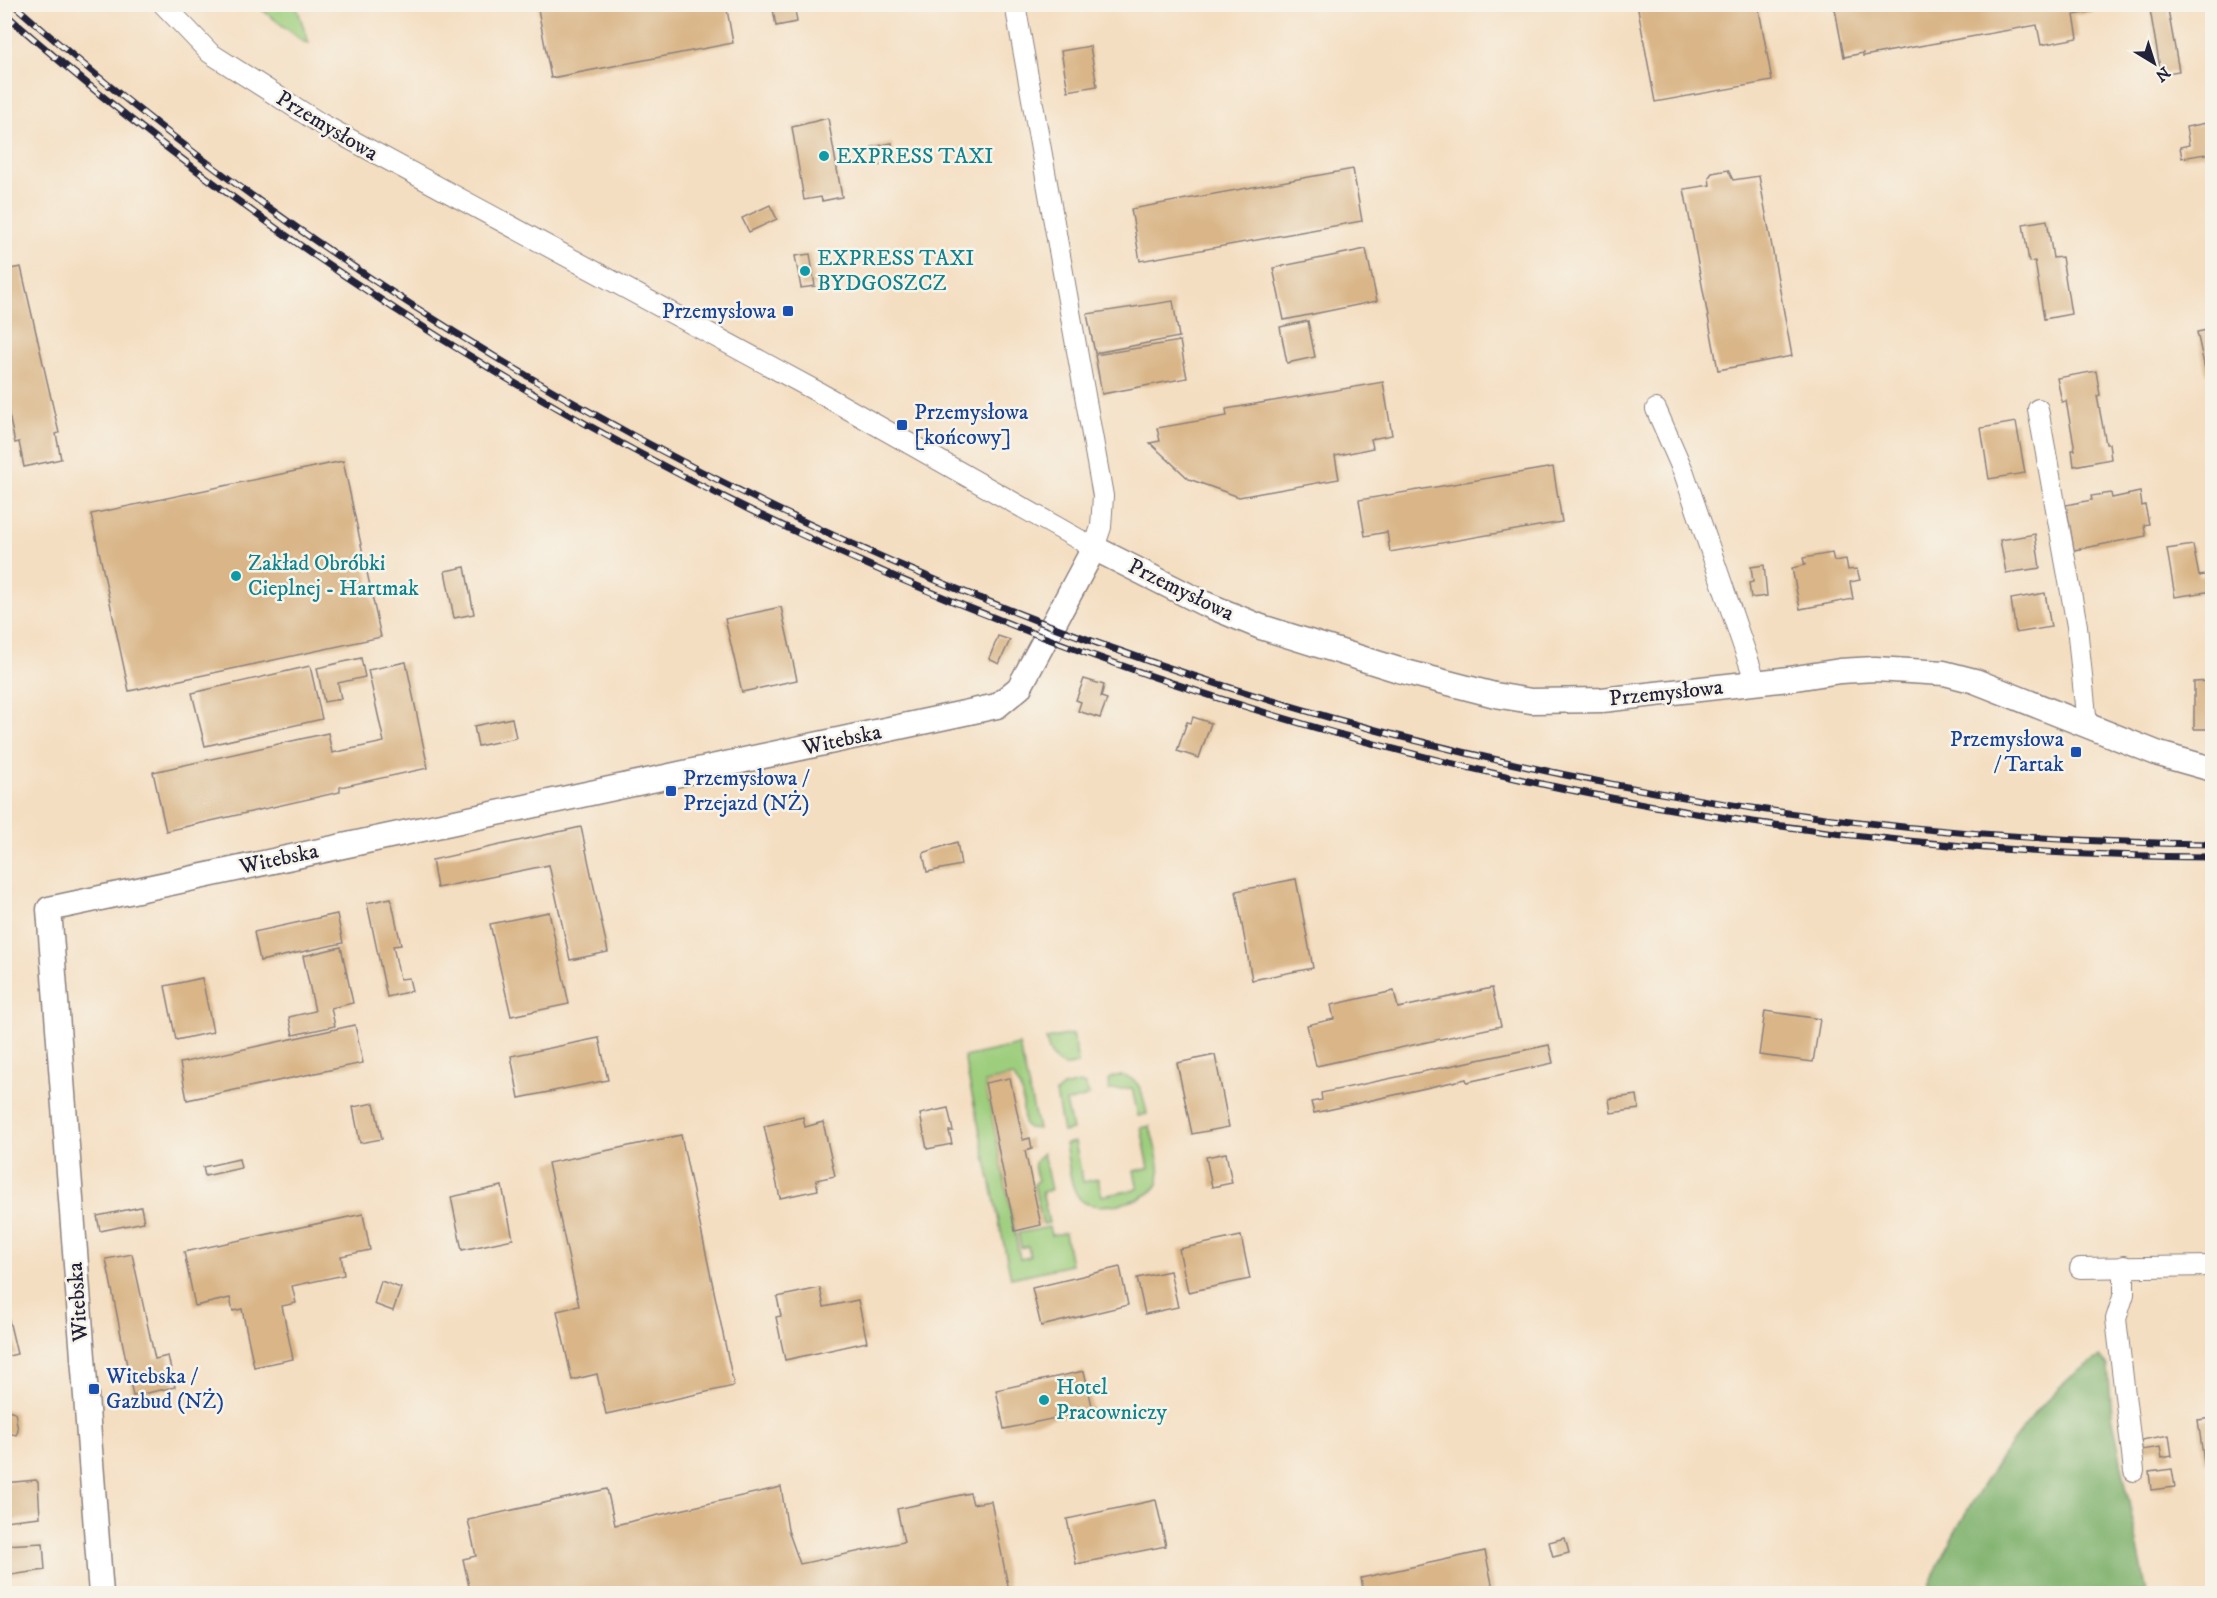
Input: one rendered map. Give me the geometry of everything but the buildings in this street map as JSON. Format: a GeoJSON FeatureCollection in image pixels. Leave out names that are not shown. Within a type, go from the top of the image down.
{"type":"FeatureCollection","features":[{"type":"Feature","properties":{"kind":"street","name":"Przemysłowa"},"geometry":{"type":"LineString","coordinates":[[163,4],[210,53],[318,122],[432,186],[818,392],[1094,548],[1203,603],[1261,627],[1402,671],[1496,695],[1531,701],[1602,700],[1840,670],[1875,669],[1944,674],[1974,681],[2159,754],[2212,769]]}},
{"type":"Feature","properties":{"kind":"street"},"geometry":{"type":"LineString","coordinates":[[1015,4],[1103,496],[1101,526],[1094,548]]}},
{"type":"Feature","properties":{"kind":"street"},"geometry":{"type":"LineString","coordinates":[[1656,409],[1684,473],[1756,682]]}},
{"type":"Feature","properties":{"kind":"street"},"geometry":{"type":"LineString","coordinates":[[2038,409],[2077,626],[2087,725]]}},
{"type":"Feature","properties":{"kind":"street","name":"Witebska"},"geometry":{"type":"LineString","coordinates":[[100,1593],[49,909],[997,706],[1019,688],[1094,548]]}},
{"type":"Feature","properties":{"kind":"street"},"geometry":{"type":"LineString","coordinates":[[2124,1266],[2124,1294],[2116,1319],[2134,1471]]}},
{"type":"Feature","properties":{"kind":"street"},"geometry":{"type":"LineString","coordinates":[[2080,1268],[2212,1266]]}},
{"type":"Feature","properties":{"kind":"green space"},"geometry":{"type":"Polygon","coordinates":[[[256,5],[296,5],[309,43],[304,42],[256,5]]]}},
{"type":"Feature","properties":{"kind":"green space"},"geometry":{"type":"Polygon","coordinates":[[[1073,1034],[1078,1063],[1065,1066],[1052,1057],[1046,1039],[1073,1034]]]}},
{"type":"Feature","properties":{"kind":"green space"},"geometry":{"type":"Polygon","coordinates":[[[1019,1045],[1038,1129],[1028,1128],[1024,1124],[1022,1092],[1013,1076],[985,1082],[1020,1259],[1030,1257],[1028,1246],[1021,1248],[1018,1233],[1049,1227],[1051,1235],[1065,1233],[1071,1265],[1011,1278],[964,1057],[1019,1045]]]}},
{"type":"Feature","properties":{"kind":"green space"},"geometry":{"type":"Polygon","coordinates":[[[1115,1076],[1123,1076],[1135,1081],[1142,1092],[1147,1114],[1138,1116],[1132,1088],[1109,1090],[1108,1080],[1115,1076]]]}},
{"type":"Feature","properties":{"kind":"green space"},"geometry":{"type":"Polygon","coordinates":[[[1080,1083],[1085,1085],[1089,1094],[1084,1098],[1066,1102],[1072,1130],[1063,1132],[1056,1093],[1063,1087],[1080,1083]]]}},
{"type":"Feature","properties":{"kind":"green space"},"geometry":{"type":"Polygon","coordinates":[[[1150,1126],[1160,1175],[1155,1188],[1137,1199],[1124,1203],[1099,1206],[1082,1201],[1074,1190],[1065,1144],[1075,1142],[1083,1182],[1098,1179],[1102,1196],[1138,1189],[1134,1171],[1149,1168],[1141,1128],[1150,1126]]]}},
{"type":"Feature","properties":{"kind":"green space"},"geometry":{"type":"Polygon","coordinates":[[[1043,1153],[1051,1190],[1042,1192],[1049,1223],[1043,1224],[1034,1185],[1038,1180],[1034,1168],[1035,1162],[1043,1153]]]}},
{"type":"Feature","properties":{"kind":"green space"},"geometry":{"type":"Polygon","coordinates":[[[2100,1357],[2108,1366],[2112,1415],[2147,1593],[1926,1593],[1955,1532],[1975,1497],[2022,1429],[2048,1399],[2074,1375],[2100,1357]]]}},
{"type":"Feature","properties":{"kind":"railway"},"geometry":{"type":"LineString","coordinates":[[13,4],[248,193],[498,359],[762,502],[1038,621],[1322,715],[1614,785],[1912,828],[2212,844]]}},
{"type":"Feature","properties":{"kind":"railway"},"geometry":{"type":"LineString","coordinates":[[4,13],[239,202],[491,369],[756,513],[1033,633],[1319,728],[1612,798],[1911,841],[2212,857]]}},
{"type":"Feature","properties":{"kind":"place","name":"EXPRESS TAXI"},"geometry":{"type":"Point","coordinates":[824,156]}},
{"type":"Feature","properties":{"kind":"place","name":"EXPRESS TAXI BYDGOSZCZ"},"geometry":{"type":"Point","coordinates":[805,271]}},
{"type":"Feature","properties":{"kind":"place","name":"Przemysłowa"},"geometry":{"type":"Point","coordinates":[788,311]}},
{"type":"Feature","properties":{"kind":"place","name":"Przemysłowa [końcowy]"},"geometry":{"type":"Point","coordinates":[902,425]}},
{"type":"Feature","properties":{"kind":"place","name":"Zakład Obróbki Cieplnej - Hartmak"},"geometry":{"type":"Point","coordinates":[236,576]}},
{"type":"Feature","properties":{"kind":"place","name":"Przemysłowa / Tartak"},"geometry":{"type":"Point","coordinates":[2076,752]}},
{"type":"Feature","properties":{"kind":"place","name":"Przemysłowa / Przejazd (NŻ)"},"geometry":{"type":"Point","coordinates":[671,791]}},
{"type":"Feature","properties":{"kind":"place","name":"Witebska / Gazbud (NŻ)"},"geometry":{"type":"Point","coordinates":[94,1389]}},
{"type":"Feature","properties":{"kind":"place","name":"Hotel Pracowniczy"},"geometry":{"type":"Point","coordinates":[1044,1400]}}]}
